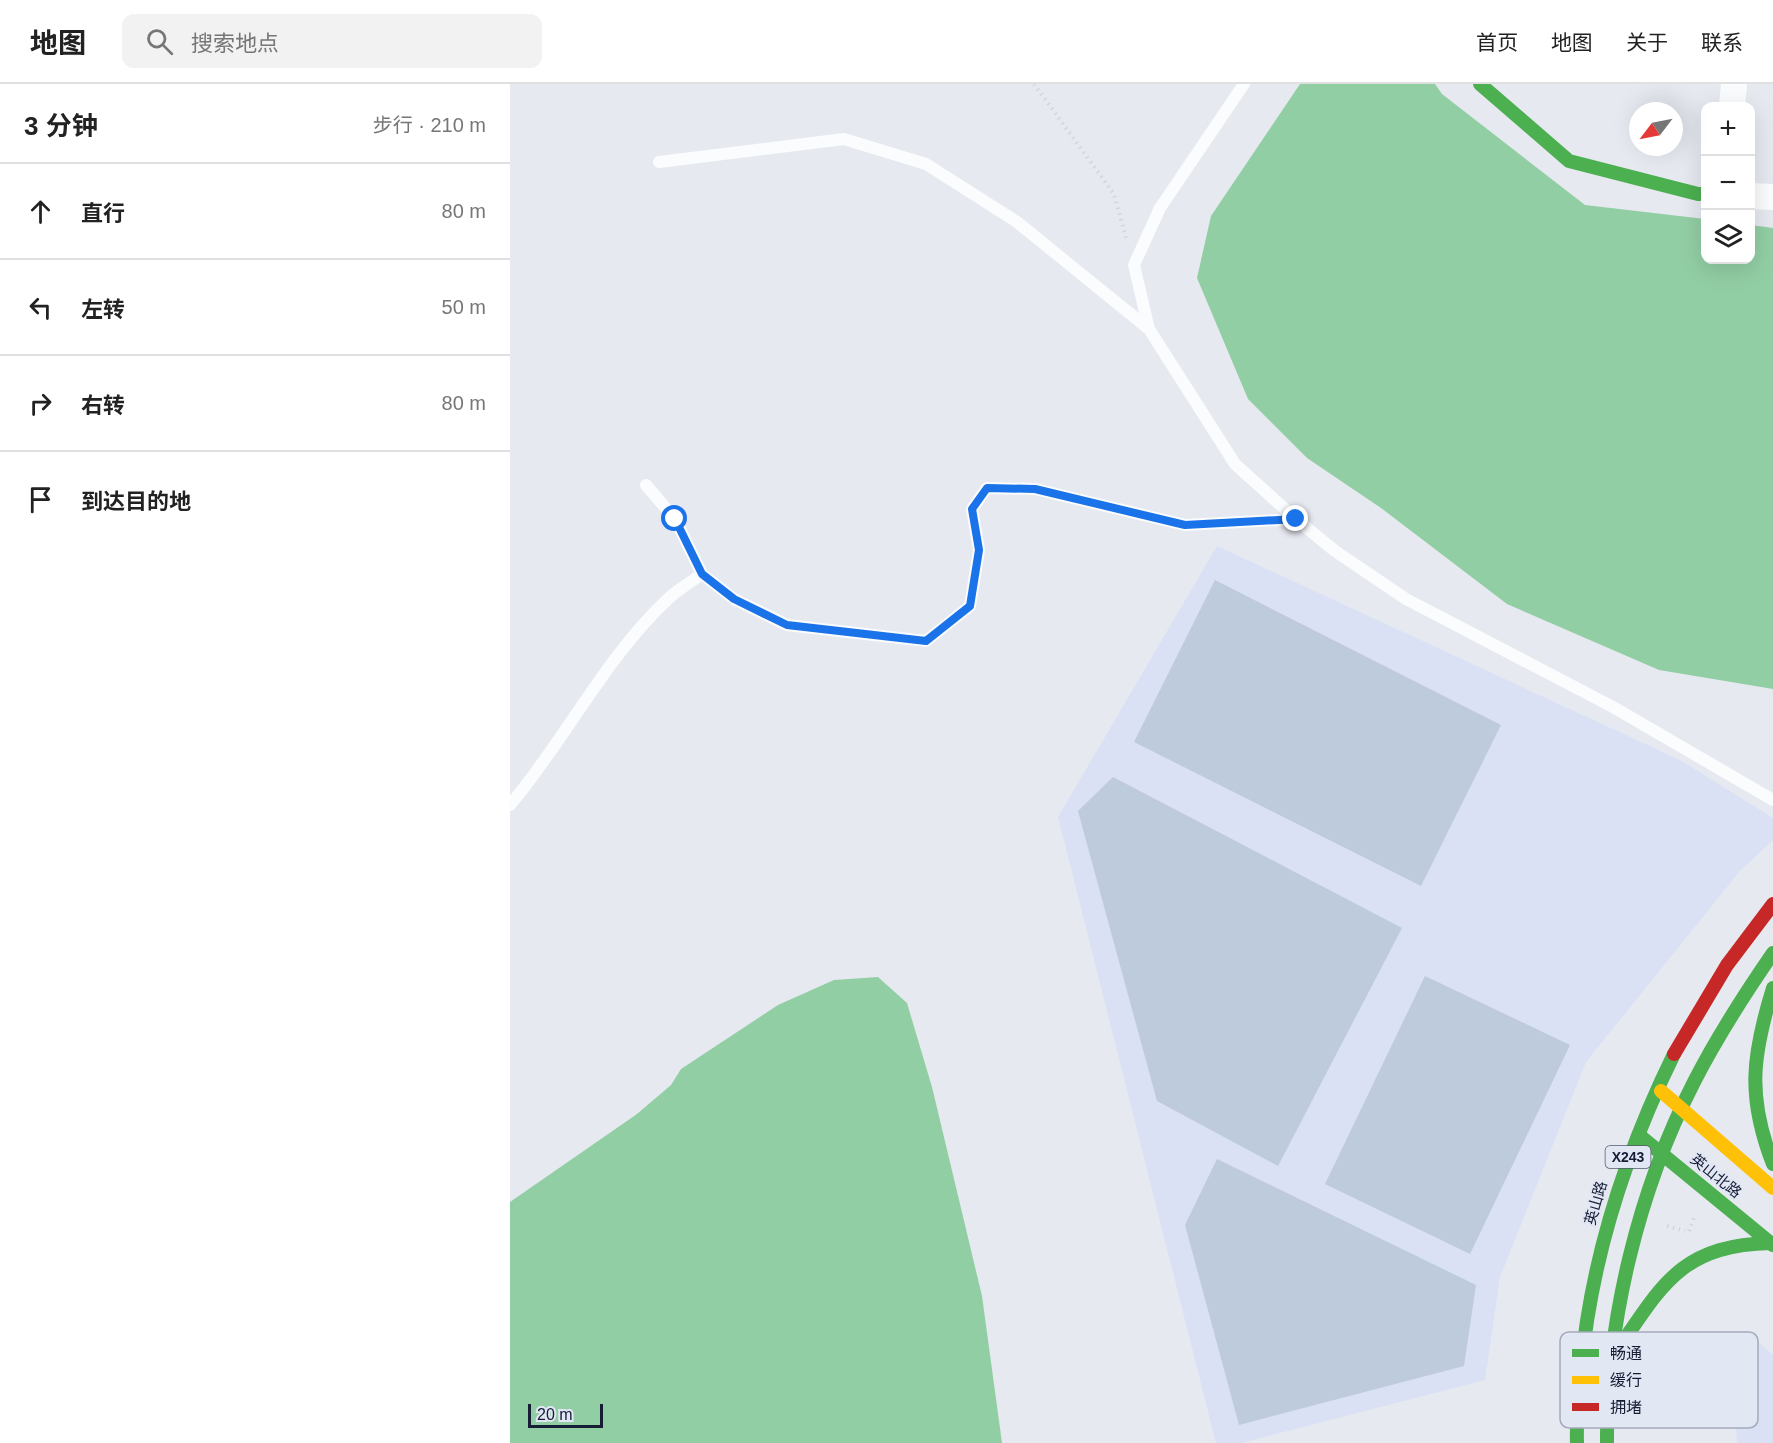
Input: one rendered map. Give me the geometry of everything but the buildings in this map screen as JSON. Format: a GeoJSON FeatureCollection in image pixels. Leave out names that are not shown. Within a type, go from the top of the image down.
{"type":"FeatureCollection","features":[{"type":"Feature","properties":{"kind":"main road"},"geometry":{"type":"LineString","coordinates":[[1480,84],[1569,161],[1701,194]]}},
{"type":"Feature","properties":{"kind":"main road","name":"英山路"},"geometry":{"type":"LineString","coordinates":[[1585,1332],[1594,1274],[1614,1195],[1657,1087],[1675,1049],[1720,974],[1773,904]]}},
{"type":"Feature","properties":{"kind":"main road","name":"X243"},"geometry":{"type":"LineString","coordinates":[[1615,1332],[1623,1280],[1642,1206],[1681,1107],[1699,1070],[1739,1001],[1773,954]]}},
{"type":"Feature","properties":{"kind":"main road"},"geometry":{"type":"LineString","coordinates":[[1773,988],[1760,1032],[1755,1065],[1754,1102],[1762,1140],[1773,1164]]}},
{"type":"Feature","properties":{"kind":"main road","name":"英山北路"},"geometry":{"type":"LineString","coordinates":[[1657,1087],[1773,1188]]}},
{"type":"Feature","properties":{"kind":"main road","name":"英山北路"},"geometry":{"type":"LineString","coordinates":[[1637,1133],[1772,1244]]}},
{"type":"Feature","properties":{"kind":"main road"},"geometry":{"type":"LineString","coordinates":[[1630,1332],[1679,1270],[1701,1257],[1723,1249],[1749,1243],[1772,1244]]}},
{"type":"Feature","properties":{"kind":"main road","name":"英山路"},"geometry":{"type":"LineString","coordinates":[[1577,1443],[1578,1428]]}},
{"type":"Feature","properties":{"kind":"main road","name":"X243"},"geometry":{"type":"LineString","coordinates":[[1607,1443],[1608,1428]]}},
{"type":"Feature","properties":{"kind":"street"},"geometry":{"type":"LineString","coordinates":[[1732,102],[1734,84]]}},
{"type":"Feature","properties":{"kind":"street"},"geometry":{"type":"LineString","coordinates":[[1755,196],[1773,197]]}},
{"type":"Feature","properties":{"kind":"lane"},"geometry":{"type":"LineString","coordinates":[[1149,329],[1134,265],[1160,208],[1244,84]]}},
{"type":"Feature","properties":{"kind":"lane"},"geometry":{"type":"LineString","coordinates":[[659,162],[844,139],[926,164],[1017,222],[1149,329],[1235,464],[1335,551],[1406,599],[1613,707],[1773,800]]}},
{"type":"Feature","properties":{"kind":"lane"},"geometry":{"type":"LineString","coordinates":[[646,485],[675,519],[702,574],[734,599],[787,625],[926,641],[970,606],[979,550],[972,509],[987,488],[1035,489],[1185,525],[1296,519]]}},
{"type":"Feature","properties":{"kind":"lane"},"geometry":{"type":"LineString","coordinates":[[510,805],[635,632],[670,596],[702,574]]}},
{"type":"Feature","properties":{"kind":"path"},"geometry":{"type":"LineString","coordinates":[[1034,84],[1114,194],[1134,265]]}},
{"type":"Feature","properties":{"kind":"path"},"geometry":{"type":"LineString","coordinates":[[1665,1226],[1689,1232]]}},
{"type":"Feature","properties":{"kind":"shaded area"},"geometry":{"type":"Polygon","coordinates":[[[1300,84],[1435,84],[1442,94],[1585,205],[1701,219],[1701,264],[1755,264],[1755,226],[1773,228],[1773,689],[1659,670],[1507,604],[1381,508],[1307,458],[1248,399],[1197,278],[1211,216],[1300,84]]]}},
{"type":"Feature","properties":{"kind":"shaded area"},"geometry":{"type":"Polygon","coordinates":[[[1217,546],[1680,760],[1773,818],[1773,840],[1739,872],[1586,1062],[1500,1277],[1485,1380],[1241,1443],[1216,1443],[1058,817],[1217,546]]]}},
{"type":"Feature","properties":{"kind":"shaded area"},"geometry":{"type":"Polygon","coordinates":[[[878,977],[907,1003],[932,1087],[982,1296],[1002,1443],[510,1443],[510,1202],[637,1114],[671,1085],[681,1069],[778,1005],[834,980],[878,977]]]}},
{"type":"Feature","properties":{"kind":"shaded area"},"geometry":{"type":"Polygon","coordinates":[[[1758,1342],[1773,1355],[1773,1443],[1737,1443],[1736,1428],[1758,1428],[1758,1342]]]}},
{"type":"Feature","properties":{"kind":"traffic: fast"},"geometry":{"type":"LineString","coordinates":[[1480,84],[1569,161],[1701,194]]}},
{"type":"Feature","properties":{"kind":"traffic: fast"},"geometry":{"type":"LineString","coordinates":[[1615,1332],[1642,1211],[1674,1123],[1731,1016],[1773,953]]}},
{"type":"Feature","properties":{"kind":"traffic: fast"},"geometry":{"type":"LineString","coordinates":[[1773,988],[1760,1035],[1755,1076],[1759,1118],[1773,1164]]}},
{"type":"Feature","properties":{"kind":"traffic: fast"},"geometry":{"type":"LineString","coordinates":[[1586,1332],[1593,1287],[1613,1208],[1640,1130],[1674,1054]]}},
{"type":"Feature","properties":{"kind":"traffic: fast"},"geometry":{"type":"LineString","coordinates":[[1640,1136],[1773,1245]]}},
{"type":"Feature","properties":{"kind":"traffic: fast"},"geometry":{"type":"LineString","coordinates":[[1630,1332],[1662,1289],[1677,1273],[1695,1261],[1715,1251],[1771,1243]]}},
{"type":"Feature","properties":{"kind":"traffic: fast"},"geometry":{"type":"LineString","coordinates":[[1577,1428],[1577,1443]]}},
{"type":"Feature","properties":{"kind":"traffic: fast"},"geometry":{"type":"LineString","coordinates":[[1607,1428],[1607,1443]]}},
{"type":"Feature","properties":{"kind":"traffic: slow"},"geometry":{"type":"LineString","coordinates":[[1661,1091],[1773,1188]]}},
{"type":"Feature","properties":{"kind":"traffic: jam"},"geometry":{"type":"LineString","coordinates":[[1674,1054],[1727,965],[1773,904]]}},
{"type":"Feature","properties":{"kind":"route"},"geometry":{"type":"LineString","coordinates":[[675,519],[702,574],[734,599],[787,625],[926,641],[970,606],[979,550],[972,509],[987,488],[1035,489],[1185,525],[1296,519]]}}]}
